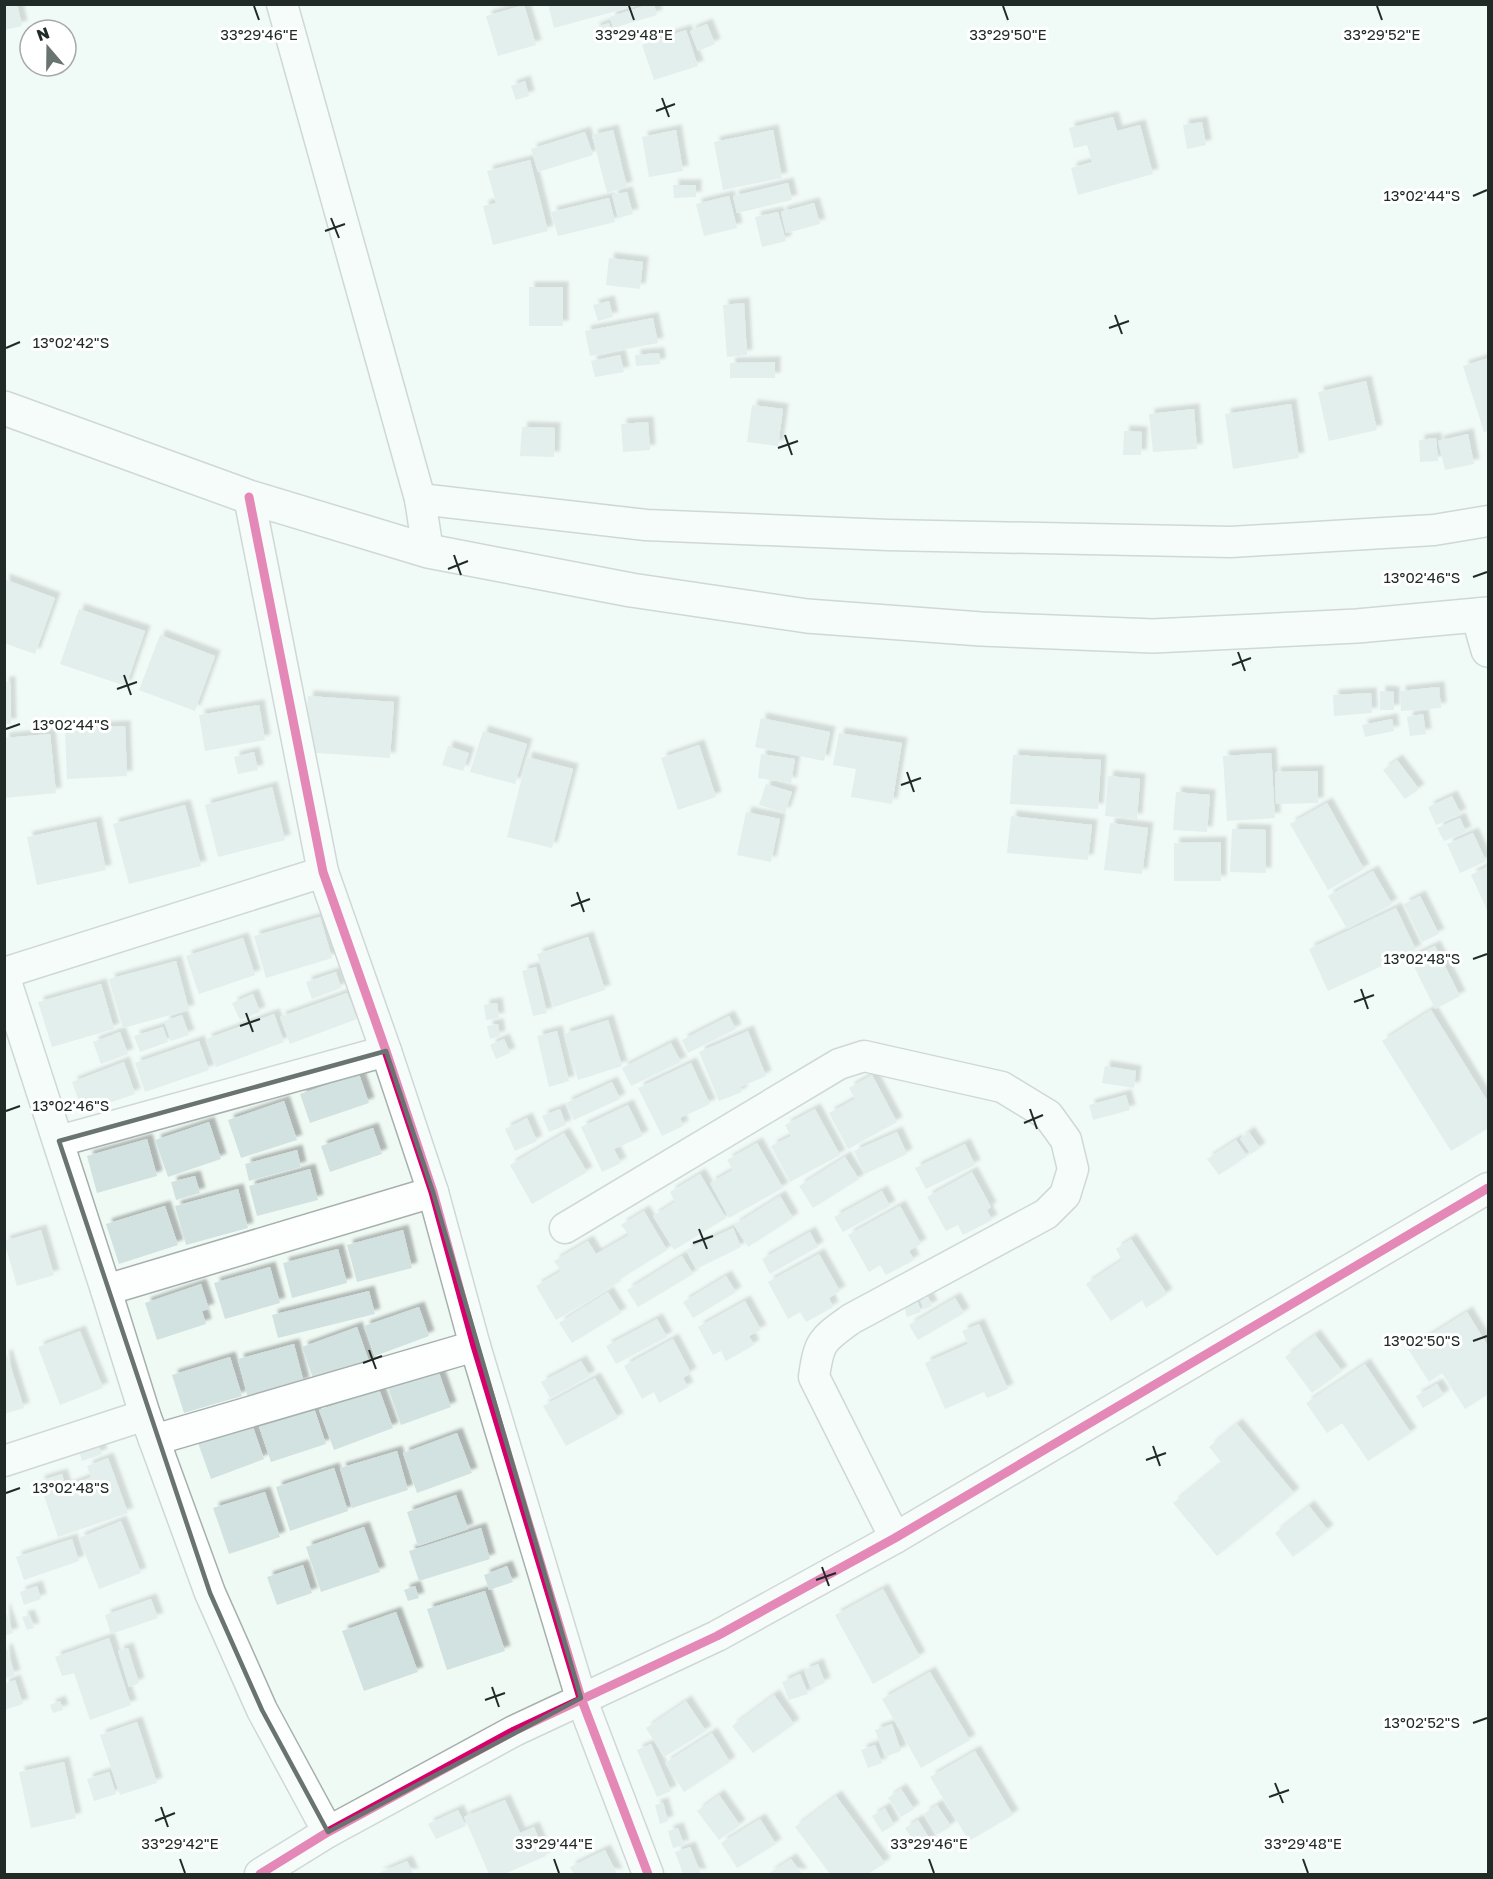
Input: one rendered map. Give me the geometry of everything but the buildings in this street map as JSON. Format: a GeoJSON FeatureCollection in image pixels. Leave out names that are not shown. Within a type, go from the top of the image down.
{"type":"FeatureCollection","features":[{"type":"Feature","properties":{"kind":"main road"},"geometry":{"type":"LineString","coordinates":[[4,408],[249,497],[428,551],[631,590],[807,616],[981,628],[1153,636],[1356,626],[1483,614],[1488,650]]}},
{"type":"Feature","properties":{"kind":"street"},"geometry":{"type":"LineString","coordinates":[[282,4],[420,500],[428,551]]}},
{"type":"Feature","properties":{"kind":"street"},"geometry":{"type":"LineString","coordinates":[[249,497],[322,872],[386,1051],[433,1192],[475,1346],[581,1698],[648,1875]]}},
{"type":"Feature","properties":{"kind":"street"},"geometry":{"type":"LineString","coordinates":[[420,500],[646,525],[888,535],[1125,540],[1232,542],[1434,530],[1488,521]]}},
{"type":"Feature","properties":{"kind":"street"},"geometry":{"type":"LineString","coordinates":[[322,872],[4,974],[149,1428],[210,1593],[262,1710],[328,1832]]}},
{"type":"Feature","properties":{"kind":"street"},"geometry":{"type":"LineString","coordinates":[[59,1141],[386,1051]]}},
{"type":"Feature","properties":{"kind":"street"},"geometry":{"type":"LineString","coordinates":[[565,1228],[839,1064],[864,1056],[1002,1087],[1048,1115],[1066,1140],[1073,1169],[1065,1195],[1059,1202],[1046,1214],[851,1319],[827,1337],[817,1351],[814,1377],[895,1538]]}},
{"type":"Feature","properties":{"kind":"street"},"geometry":{"type":"LineString","coordinates":[[272,1871],[328,1832],[514,1731],[717,1636],[895,1538],[1488,1188]]}},
{"type":"Feature","properties":{"kind":"street"},"geometry":{"type":"LineString","coordinates":[[106,1290],[433,1192]]}},
{"type":"Feature","properties":{"kind":"street"},"geometry":{"type":"LineString","coordinates":[[4,1461],[149,1428],[475,1346]]}},
{"type":"Feature","properties":{"kind":"highlighted area"},"geometry":{"type":"Polygon","coordinates":[[[386,1051],[433,1192],[581,1698],[328,1832],[262,1710],[210,1593],[59,1141],[386,1051]]]}},
{"type":"Feature","properties":{"kind":"cycle path"},"geometry":{"type":"LineString","coordinates":[[249,497],[323,872],[433,1192],[475,1346],[581,1698],[648,1874]]}},
{"type":"Feature","properties":{"kind":"cycle path"},"geometry":{"type":"LineString","coordinates":[[260,1874],[328,1832],[514,1731],[717,1636],[895,1538],[1488,1188]]}}]}
